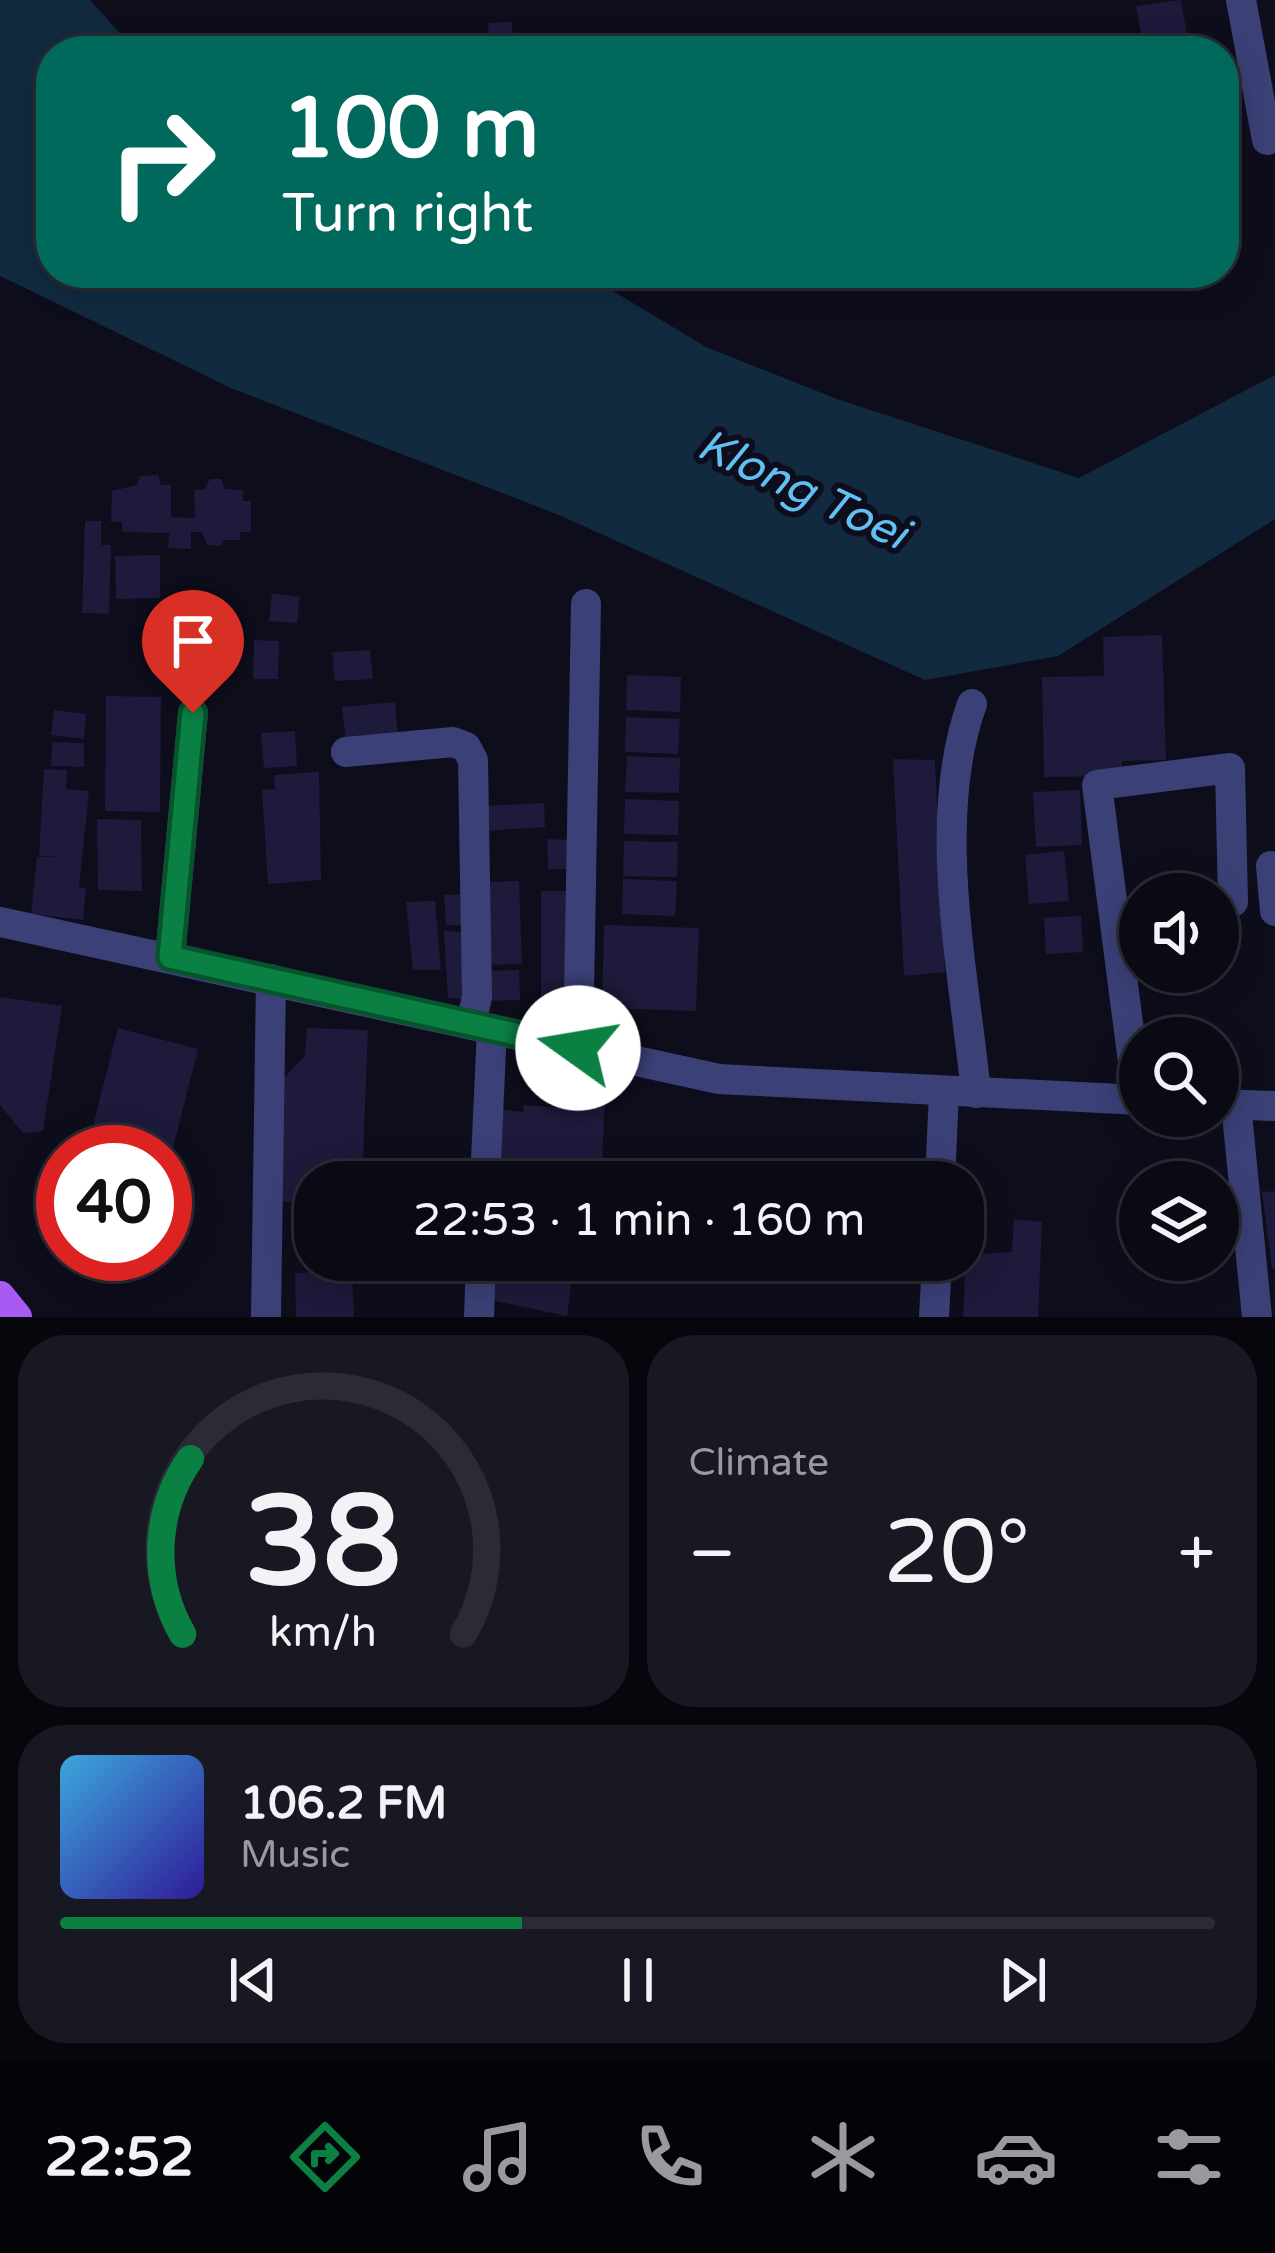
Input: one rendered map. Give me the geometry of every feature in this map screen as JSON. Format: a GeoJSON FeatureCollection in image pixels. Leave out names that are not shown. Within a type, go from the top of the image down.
{"type":"FeatureCollection","features":[{"type":"Feature","properties":{"kind":"main road"},"geometry":{"type":"LineString","coordinates":[[0,1296],[17,1317]]}},
{"type":"Feature","properties":{"kind":"street"},"geometry":{"type":"LineString","coordinates":[[1241,0],[1267,140]]}},
{"type":"Feature","properties":{"kind":"street"},"geometry":{"type":"LineString","coordinates":[[578,1048],[586,604]]}},
{"type":"Feature","properties":{"kind":"street"},"geometry":{"type":"LineString","coordinates":[[945,1161],[960,1092],[951,804],[956,746],[972,704]]}},
{"type":"Feature","properties":{"kind":"street"},"geometry":{"type":"LineString","coordinates":[[170,957],[193,713]]}},
{"type":"Feature","properties":{"kind":"street"},"geometry":{"type":"LineString","coordinates":[[346,752],[453,742],[466,747],[473,760],[484,1161]]}},
{"type":"Feature","properties":{"kind":"street"},"geometry":{"type":"LineString","coordinates":[[1119,950],[1097,784],[1229,768],[1232,873]]}},
{"type":"Feature","properties":{"kind":"street"},"geometry":{"type":"LineString","coordinates":[[1271,866],[1275,911]]}},
{"type":"Feature","properties":{"kind":"street"},"geometry":{"type":"LineString","coordinates":[[7,924],[719,1079],[1119,1099]]}},
{"type":"Feature","properties":{"kind":"street"},"geometry":{"type":"LineString","coordinates":[[266,1317],[272,979]]}},
{"type":"Feature","properties":{"kind":"street"},"geometry":{"type":"LineString","coordinates":[[1239,1104],[1275,1106]]}},
{"type":"Feature","properties":{"kind":"street"},"geometry":{"type":"LineString","coordinates":[[1232,1137],[1257,1317]]}},
{"type":"Feature","properties":{"kind":"street"},"geometry":{"type":"LineString","coordinates":[[478,1317],[480,1281]]}},
{"type":"Feature","properties":{"kind":"street"},"geometry":{"type":"LineString","coordinates":[[934,1317],[936,1281]]}},
{"type":"Feature","properties":{"kind":"water","name":"Klong Toei"},"geometry":{"type":"Polygon","coordinates":[[[0,0],[90,0],[122,36],[36,36],[36,288],[608,288],[706,347],[837,399],[1079,478],[1275,375],[1275,519],[1058,656],[925,680],[559,515],[231,388],[0,276],[0,0]]]}},
{"type":"Feature","properties":{"kind":"building"},"geometry":{"type":"Polygon","coordinates":[[[1181,0],[1187,36],[1142,36],[1136,6],[1181,0]]]}},
{"type":"Feature","properties":{"kind":"building"},"geometry":{"type":"Polygon","coordinates":[[[512,22],[512,36],[489,36],[488,23],[512,22]]]}},
{"type":"Feature","properties":{"kind":"building"},"geometry":{"type":"Polygon","coordinates":[[[158,475],[161,485],[171,485],[171,517],[195,518],[194,490],[204,490],[210,479],[221,479],[225,489],[243,490],[243,501],[251,501],[251,532],[240,532],[240,540],[224,540],[220,546],[207,545],[202,532],[191,532],[191,549],[168,548],[169,533],[122,532],[122,522],[111,522],[112,491],[137,485],[140,476],[158,475]]]}},
{"type":"Feature","properties":{"kind":"building"},"geometry":{"type":"Polygon","coordinates":[[[85,521],[101,521],[101,545],[111,545],[109,614],[82,613],[85,521]]]}},
{"type":"Feature","properties":{"kind":"building"},"geometry":{"type":"Polygon","coordinates":[[[160,555],[160,598],[116,599],[115,556],[160,555]]]}},
{"type":"Feature","properties":{"kind":"building"},"geometry":{"type":"Polygon","coordinates":[[[272,593],[300,597],[297,623],[269,621],[272,593]]]}},
{"type":"Feature","properties":{"kind":"building"},"geometry":{"type":"Polygon","coordinates":[[[1162,635],[1166,760],[1122,761],[1122,776],[1044,777],[1042,677],[1104,676],[1103,637],[1162,635]]]}},
{"type":"Feature","properties":{"kind":"building"},"geometry":{"type":"Polygon","coordinates":[[[254,640],[279,641],[278,679],[253,679],[254,640]]]}},
{"type":"Feature","properties":{"kind":"building"},"geometry":{"type":"Polygon","coordinates":[[[147,641],[171,642],[171,666],[147,664],[147,641]]]}},
{"type":"Feature","properties":{"kind":"building"},"geometry":{"type":"Polygon","coordinates":[[[370,650],[373,679],[335,681],[332,652],[370,650]]]}},
{"type":"Feature","properties":{"kind":"building"},"geometry":{"type":"Polygon","coordinates":[[[627,675],[681,677],[680,712],[626,710],[627,675]]]}},
{"type":"Feature","properties":{"kind":"building"},"geometry":{"type":"Polygon","coordinates":[[[106,696],[161,697],[160,812],[105,811],[106,696]]]}},
{"type":"Feature","properties":{"kind":"building"},"geometry":{"type":"Polygon","coordinates":[[[395,702],[398,737],[346,742],[342,707],[395,702]]]}},
{"type":"Feature","properties":{"kind":"building"},"geometry":{"type":"Polygon","coordinates":[[[54,710],[86,714],[84,739],[51,735],[54,710]]]}},
{"type":"Feature","properties":{"kind":"building"},"geometry":{"type":"Polygon","coordinates":[[[626,717],[680,719],[678,754],[625,752],[626,717]]]}},
{"type":"Feature","properties":{"kind":"building"},"geometry":{"type":"Polygon","coordinates":[[[295,731],[297,766],[264,768],[261,733],[295,731]]]}},
{"type":"Feature","properties":{"kind":"building"},"geometry":{"type":"Polygon","coordinates":[[[52,742],[84,743],[84,767],[51,766],[52,742]]]}},
{"type":"Feature","properties":{"kind":"building"},"geometry":{"type":"Polygon","coordinates":[[[627,756],[680,758],[679,793],[625,792],[627,756]]]}},
{"type":"Feature","properties":{"kind":"building"},"geometry":{"type":"Polygon","coordinates":[[[893,759],[935,760],[945,972],[904,976],[893,759]]]}},
{"type":"Feature","properties":{"kind":"building"},"geometry":{"type":"Polygon","coordinates":[[[44,769],[67,770],[66,789],[89,791],[79,887],[86,888],[83,920],[31,914],[37,857],[60,856],[39,856],[44,769]]]}},
{"type":"Feature","properties":{"kind":"building"},"geometry":{"type":"Polygon","coordinates":[[[319,772],[321,880],[268,884],[262,790],[275,789],[274,775],[319,772]]]}},
{"type":"Feature","properties":{"kind":"building"},"geometry":{"type":"Polygon","coordinates":[[[1080,790],[1082,845],[1036,847],[1033,792],[1080,790]]]}},
{"type":"Feature","properties":{"kind":"building"},"geometry":{"type":"Polygon","coordinates":[[[625,799],[679,801],[678,835],[624,834],[625,799]]]}},
{"type":"Feature","properties":{"kind":"building"},"geometry":{"type":"Polygon","coordinates":[[[544,803],[545,827],[484,831],[484,806],[544,803]]]}},
{"type":"Feature","properties":{"kind":"building"},"geometry":{"type":"Polygon","coordinates":[[[97,819],[141,820],[142,891],[98,890],[97,819]]]}},
{"type":"Feature","properties":{"kind":"building"},"geometry":{"type":"Polygon","coordinates":[[[547,839],[571,840],[571,869],[548,869],[547,839]]]}},
{"type":"Feature","properties":{"kind":"building"},"geometry":{"type":"Polygon","coordinates":[[[624,841],[678,842],[677,877],[623,876],[624,841]]]}},
{"type":"Feature","properties":{"kind":"building"},"geometry":{"type":"Polygon","coordinates":[[[1064,851],[1069,901],[1029,904],[1025,855],[1064,851]]]}},
{"type":"Feature","properties":{"kind":"building"},"geometry":{"type":"Polygon","coordinates":[[[623,879],[677,881],[675,916],[622,914],[623,879]]]}},
{"type":"Feature","properties":{"kind":"building"},"geometry":{"type":"Polygon","coordinates":[[[519,881],[522,964],[482,965],[478,882],[519,881]]]}},
{"type":"Feature","properties":{"kind":"building"},"geometry":{"type":"Polygon","coordinates":[[[541,891],[566,891],[565,1003],[541,1003],[541,891]]]}},
{"type":"Feature","properties":{"kind":"building"},"geometry":{"type":"Polygon","coordinates":[[[466,894],[467,925],[446,925],[444,895],[466,894]]]}},
{"type":"Feature","properties":{"kind":"building"},"geometry":{"type":"Polygon","coordinates":[[[435,901],[441,970],[413,970],[406,902],[435,901]]]}},
{"type":"Feature","properties":{"kind":"building"},"geometry":{"type":"Polygon","coordinates":[[[1081,916],[1083,952],[1046,954],[1044,918],[1081,916]]]}},
{"type":"Feature","properties":{"kind":"building"},"geometry":{"type":"Polygon","coordinates":[[[604,925],[699,928],[696,1011],[602,1008],[604,925]]]}},
{"type":"Feature","properties":{"kind":"building"},"geometry":{"type":"Polygon","coordinates":[[[444,931],[466,932],[470,1000],[448,998],[444,931]]]}},
{"type":"Feature","properties":{"kind":"building"},"geometry":{"type":"Polygon","coordinates":[[[519,970],[520,1000],[483,1001],[483,971],[519,970]]]}},
{"type":"Feature","properties":{"kind":"building"},"geometry":{"type":"Polygon","coordinates":[[[0,997],[62,1006],[44,1125],[23,1133],[0,1105],[0,997]]]}},
{"type":"Feature","properties":{"kind":"building"},"geometry":{"type":"Polygon","coordinates":[[[118,1028],[198,1049],[179,1125],[93,1125],[118,1028]]]}},
{"type":"Feature","properties":{"kind":"building"},"geometry":{"type":"Polygon","coordinates":[[[307,1028],[368,1030],[363,1161],[294,1161],[294,1202],[278,1201],[283,1079],[305,1056],[307,1028]]]}},
{"type":"Feature","properties":{"kind":"building"},"geometry":{"type":"Polygon","coordinates":[[[578,1091],[605,1095],[602,1161],[494,1161],[497,1109],[523,1112],[524,1105],[577,1109],[578,1091]]]}},
{"type":"Feature","properties":{"kind":"building"},"geometry":{"type":"Polygon","coordinates":[[[1275,1191],[1275,1269],[1272,1269],[1262,1192],[1275,1191]]]}},
{"type":"Feature","properties":{"kind":"building"},"geometry":{"type":"Polygon","coordinates":[[[1014,1219],[1042,1222],[1038,1317],[963,1317],[965,1281],[984,1281],[984,1254],[1012,1252],[1014,1219]]]}},
{"type":"Feature","properties":{"kind":"building"},"geometry":{"type":"Polygon","coordinates":[[[295,1281],[352,1281],[354,1317],[296,1317],[295,1281]]]}},
{"type":"Feature","properties":{"kind":"building"},"geometry":{"type":"Polygon","coordinates":[[[489,1281],[572,1281],[567,1316],[486,1299],[489,1281]]]}},
{"type":"Feature","properties":{"kind":"route"},"geometry":{"type":"LineString","coordinates":[[193,713],[170,957],[578,1048]]}}]}
